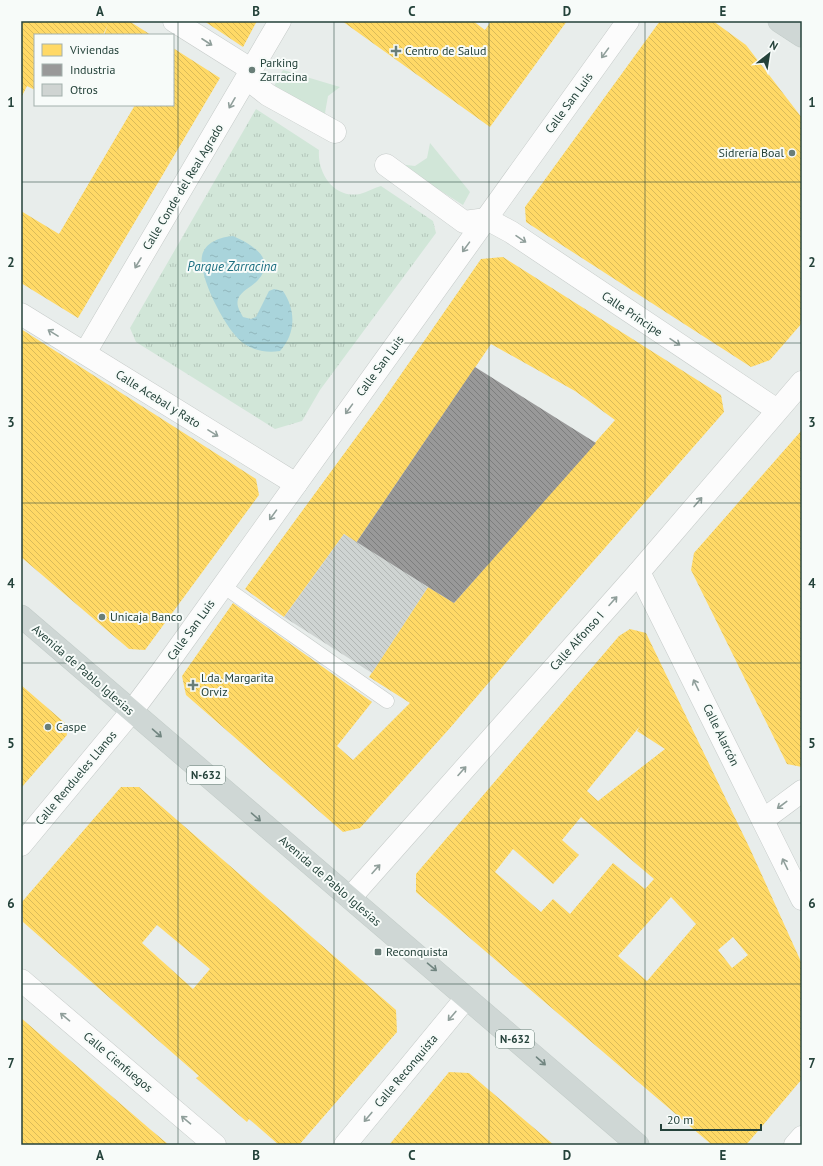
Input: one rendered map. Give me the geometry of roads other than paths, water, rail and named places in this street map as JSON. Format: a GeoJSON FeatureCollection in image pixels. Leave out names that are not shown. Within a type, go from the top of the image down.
{"type":"FeatureCollection","features":[{"type":"Feature","properties":{"kind":"main road"},"geometry":{"type":"LineString","coordinates":[[779,21],[802,36]]}},
{"type":"Feature","properties":{"kind":"main road","name":"Avenida de Pablo Iglesias"},"geometry":{"type":"LineString","coordinates":[[21,616],[638,1145]]}},
{"type":"Feature","properties":{"kind":"street"},"geometry":{"type":"LineString","coordinates":[[174,21],[252,70],[254,84],[268,96],[335,132]]}},
{"type":"Feature","properties":{"kind":"street","name":"Calle Conde del Real Agrado"},"geometry":{"type":"LineString","coordinates":[[85,353],[280,21]]}},
{"type":"Feature","properties":{"kind":"street","name":"Calle San Luis"},"geometry":{"type":"LineString","coordinates":[[132,711],[628,21]]}},
{"type":"Feature","properties":{"kind":"street"},"geometry":{"type":"LineString","coordinates":[[386,165],[464,222],[487,219]]}},
{"type":"Feature","properties":{"kind":"street","name":"Calle Príncipe"},"geometry":{"type":"LineString","coordinates":[[487,219],[511,232],[777,410]]}},
{"type":"Feature","properties":{"kind":"street","name":"Calle Acebal y Rato"},"geometry":{"type":"LineString","coordinates":[[21,314],[296,484]]}},
{"type":"Feature","properties":{"kind":"street","name":"Calle Alfonso I"},"geometry":{"type":"LineString","coordinates":[[350,898],[639,572],[802,382]]}},
{"type":"Feature","properties":{"kind":"street","name":"Calle Alarcón"},"geometry":{"type":"LineString","coordinates":[[639,572],[802,899]]}},
{"type":"Feature","properties":{"kind":"street","name":"Calle Rendueles Llanos"},"geometry":{"type":"LineString","coordinates":[[21,845],[132,711]]}},
{"type":"Feature","properties":{"kind":"street"},"geometry":{"type":"LineString","coordinates":[[763,820],[802,791]]}},
{"type":"Feature","properties":{"kind":"street","name":"Calle Cienfuegos"},"geometry":{"type":"LineString","coordinates":[[21,980],[215,1145]]}},
{"type":"Feature","properties":{"kind":"street","name":"Calle Reconquista"},"geometry":{"type":"LineString","coordinates":[[345,1145],[466,998]]}},
{"type":"Feature","properties":{"kind":"street"},"geometry":{"type":"LineString","coordinates":[[796,1145],[802,1137]]}},
{"type":"Feature","properties":{"kind":"lane"},"geometry":{"type":"LineString","coordinates":[[223,586],[387,701]]}},
{"type":"Feature","properties":{"kind":"water","name":"Parque Zarracina"},"geometry":{"type":"Polygon","coordinates":[[[233,236],[254,248],[263,259],[265,265],[258,280],[242,293],[238,299],[238,306],[243,317],[251,319],[256,317],[269,291],[274,289],[283,291],[287,298],[292,314],[291,330],[289,337],[280,351],[261,351],[243,343],[236,337],[222,315],[209,289],[202,265],[202,256],[204,251],[206,247],[214,241],[233,236]]]}},
{"type":"Feature","properties":{"kind":"place","name":"Centro de Salud"},"geometry":{"type":"Point","coordinates":[396,51]}},
{"type":"Feature","properties":{"kind":"place","name":"Parking Zarracina"},"geometry":{"type":"Point","coordinates":[252,70]}},
{"type":"Feature","properties":{"kind":"place","name":"Sidrería Boal"},"geometry":{"type":"Point","coordinates":[792,153]}},
{"type":"Feature","properties":{"kind":"place","name":"Unicaja Banco"},"geometry":{"type":"Point","coordinates":[102,617]}},
{"type":"Feature","properties":{"kind":"place","name":"Lda. Margarita Orviz"},"geometry":{"type":"Point","coordinates":[193,685]}},
{"type":"Feature","properties":{"kind":"place","name":"Caspe"},"geometry":{"type":"Point","coordinates":[48,727]}},
{"type":"Feature","properties":{"kind":"place","name":"Reconquista"},"geometry":{"type":"Point","coordinates":[378,952]}}]}
